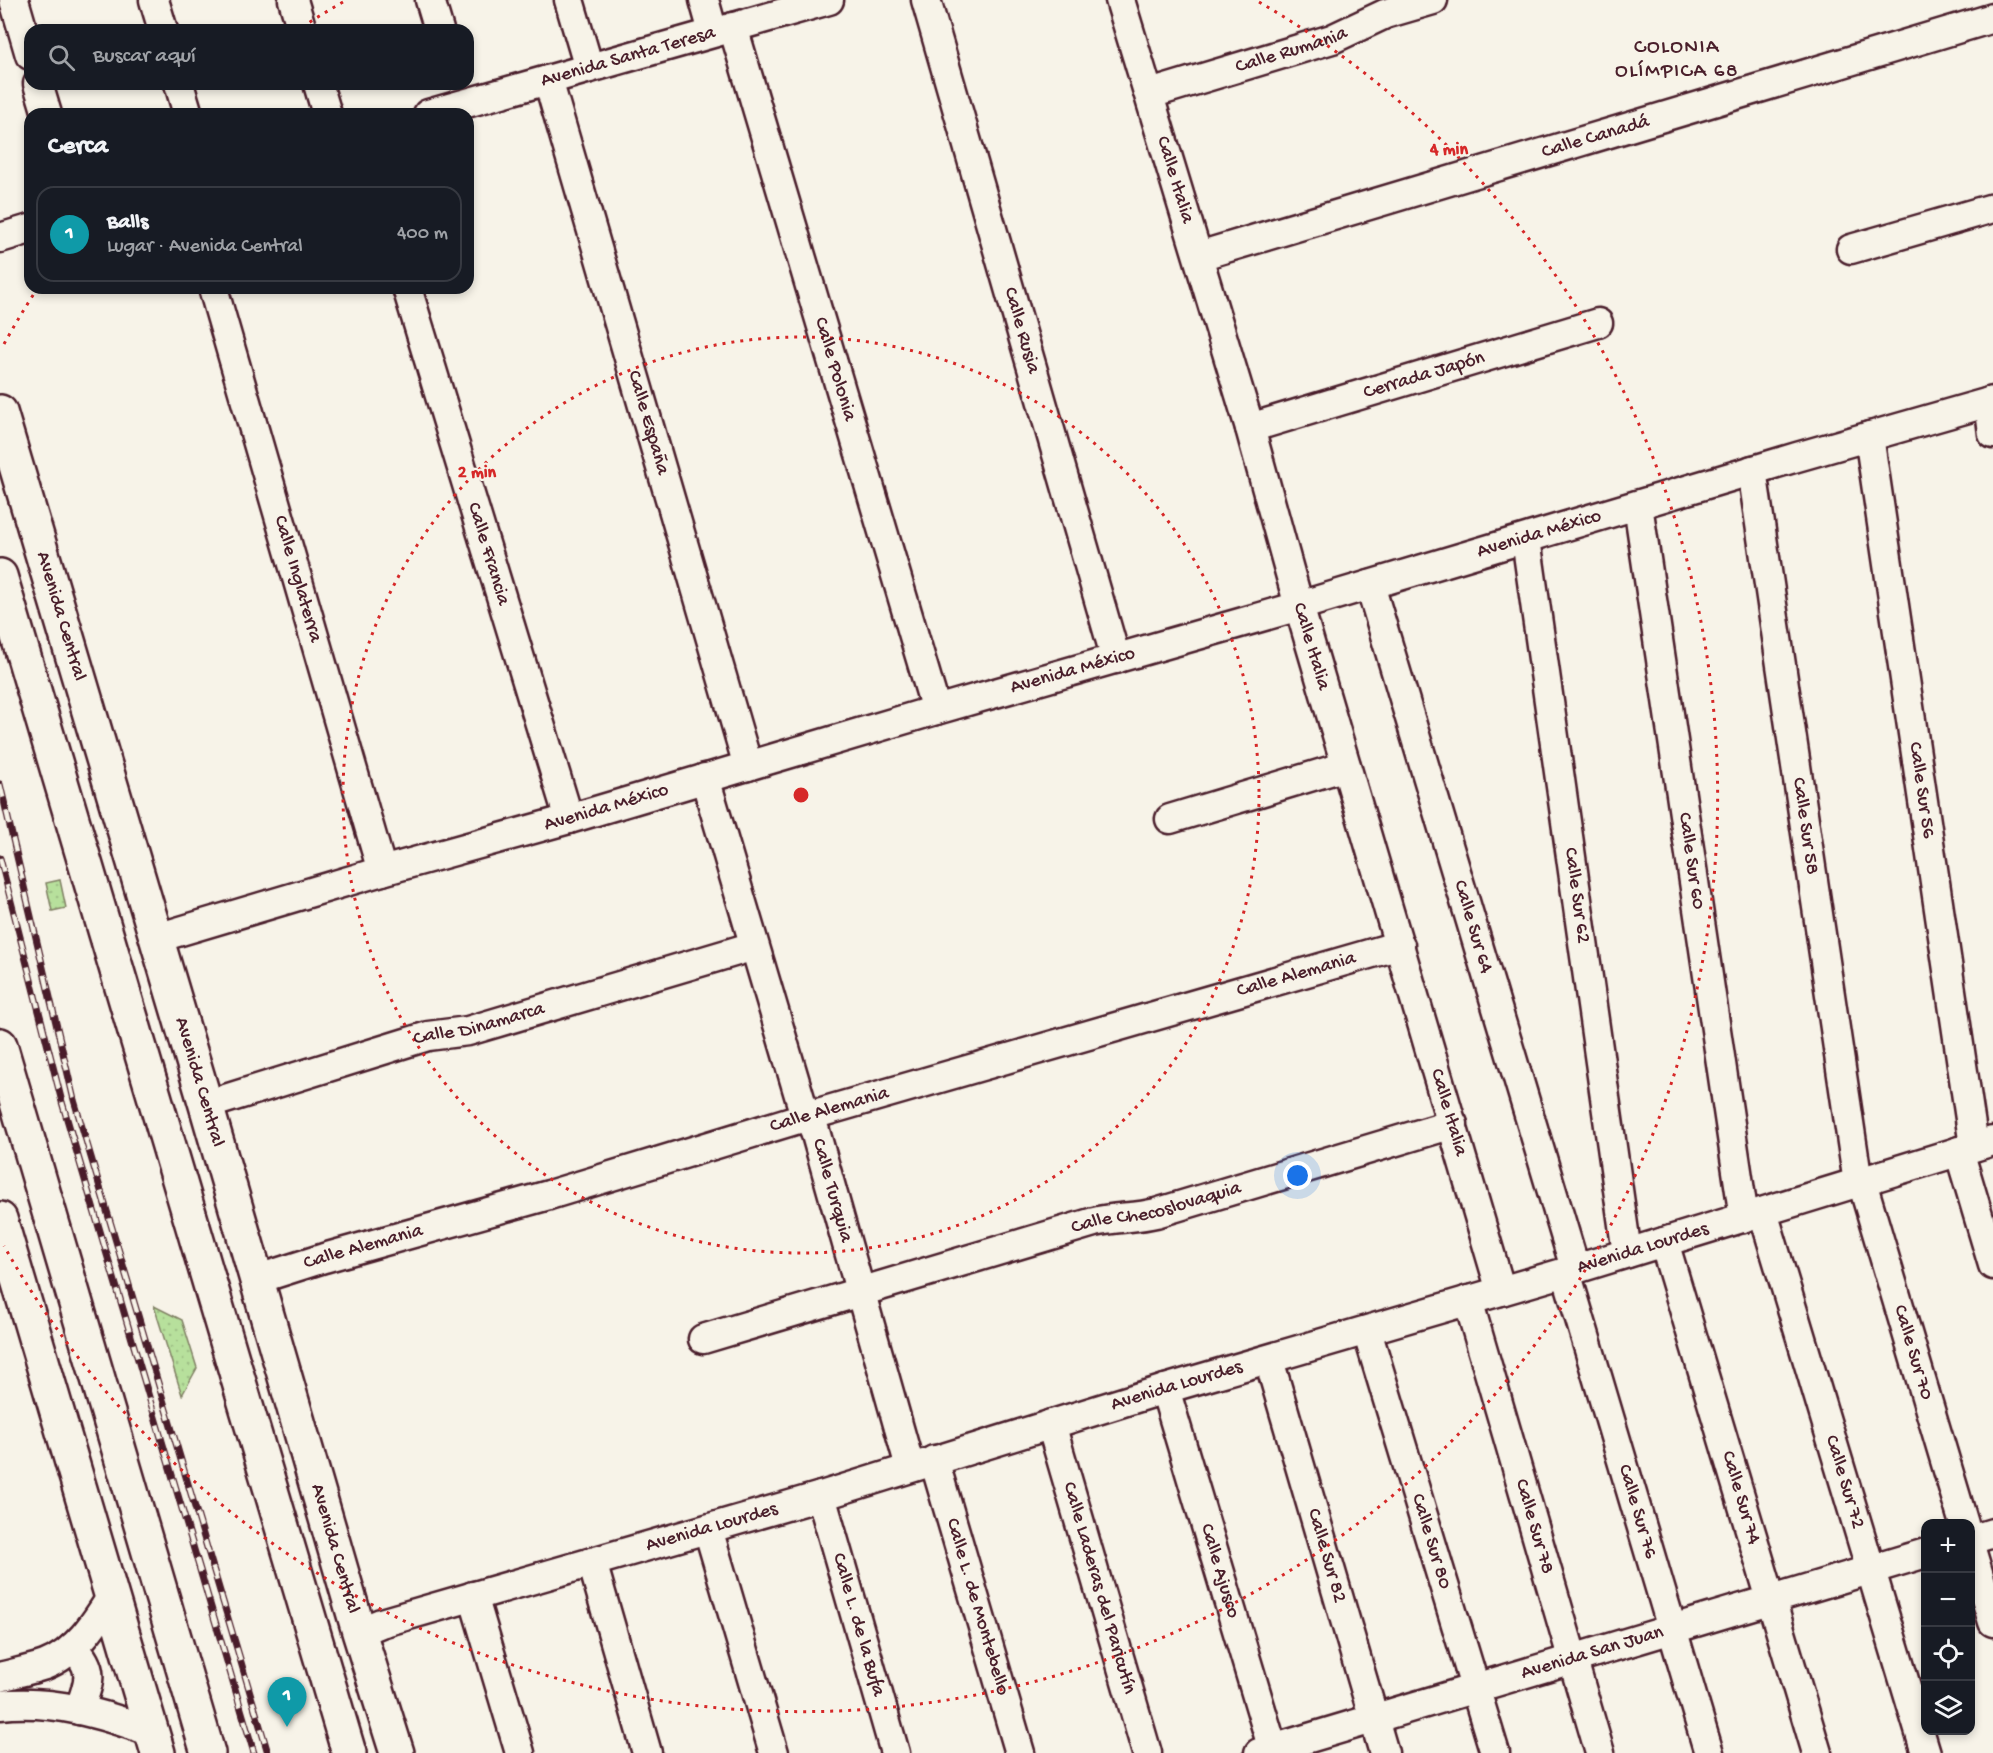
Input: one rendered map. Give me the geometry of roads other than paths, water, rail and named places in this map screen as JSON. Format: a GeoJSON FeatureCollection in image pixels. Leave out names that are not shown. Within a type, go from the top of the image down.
{"type":"FeatureCollection","features":[{"type":"Feature","properties":{"kind":"main road","name":"Avenida Central"},"geometry":{"type":"LineString","coordinates":[[0,412],[258,1279],[359,1632],[397,1753]]}},
{"type":"Feature","properties":{"kind":"main road"},"geometry":{"type":"LineString","coordinates":[[0,576],[349,1753]]}},
{"type":"Feature","properties":{"kind":"main road"},"geometry":{"type":"LineString","coordinates":[[0,1045],[208,1753]]}},
{"type":"Feature","properties":{"kind":"main road"},"geometry":{"type":"LineString","coordinates":[[0,1219],[155,1743]]}},
{"type":"Feature","properties":{"kind":"street"},"geometry":{"type":"LineString","coordinates":[[14,0],[24,34]]}},
{"type":"Feature","properties":{"kind":"street"},"geometry":{"type":"LineString","coordinates":[[154,0],[161,24]]}},
{"type":"Feature","properties":{"kind":"street"},"geometry":{"type":"LineString","coordinates":[[293,0],[300,24]]}},
{"type":"Feature","properties":{"kind":"street"},"geometry":{"type":"LineString","coordinates":[[430,0],[437,24]]}},
{"type":"Feature","properties":{"kind":"street"},"geometry":{"type":"LineString","coordinates":[[569,0],[589,68]]}},
{"type":"Feature","properties":{"kind":"street","name":"Calle Polonia"},"geometry":{"type":"LineString","coordinates":[[704,0],[723,30],[936,710]]}},
{"type":"Feature","properties":{"kind":"street","name":"Avenida Santa Teresa"},"geometry":{"type":"LineString","coordinates":[[437,108],[458,94],[548,80],[829,0]]}},
{"type":"Feature","properties":{"kind":"street","name":"Calle Rusia"},"geometry":{"type":"LineString","coordinates":[[926,0],[1116,659]]}},
{"type":"Feature","properties":{"kind":"street","name":"Calle Italia"},"geometry":{"type":"LineString","coordinates":[[1119,0],[1250,428],[1299,606],[1501,1291]]}},
{"type":"Feature","properties":{"kind":"street","name":"Calle Rumania"},"geometry":{"type":"LineString","coordinates":[[1149,94],[1332,39],[1385,14],[1433,0]]}},
{"type":"Feature","properties":{"kind":"street","name":"Calle Canadá"},"geometry":{"type":"LineString","coordinates":[[1199,256],[1993,18]]}},
{"type":"Feature","properties":{"kind":"street","name":"Calle España"},"geometry":{"type":"LineString","coordinates":[[548,80],[748,766]]}},
{"type":"Feature","properties":{"kind":"street"},"geometry":{"type":"LineString","coordinates":[[40,90],[45,108]]}},
{"type":"Feature","properties":{"kind":"street"},"geometry":{"type":"LineString","coordinates":[[181,90],[186,108]]}},
{"type":"Feature","properties":{"kind":"street"},"geometry":{"type":"LineString","coordinates":[[320,90],[325,108]]}},
{"type":"Feature","properties":{"kind":"street"},"geometry":{"type":"LineString","coordinates":[[1851,249],[1993,208]]}},
{"type":"Feature","properties":{"kind":"street"},"geometry":{"type":"LineString","coordinates":[[0,238],[24,231]]}},
{"type":"Feature","properties":{"kind":"street","name":"Calle Inglaterra"},"geometry":{"type":"LineString","coordinates":[[215,294],[382,871]]}},
{"type":"Feature","properties":{"kind":"street","name":"Calle Francia"},"geometry":{"type":"LineString","coordinates":[[409,294],[569,819]]}},
{"type":"Feature","properties":{"kind":"street","name":"Cerrada Japón"},"geometry":{"type":"LineString","coordinates":[[1250,428],[1598,323]]}},
{"type":"Feature","properties":{"kind":"street"},"geometry":{"type":"LineString","coordinates":[[1991,402],[1993,434]]}},
{"type":"Feature","properties":{"kind":"street","name":"Avenida México"},"geometry":{"type":"LineString","coordinates":[[157,938],[1991,402]]}},
{"type":"Feature","properties":{"kind":"street","name":"Calle Sur 56"},"geometry":{"type":"LineString","coordinates":[[1869,436],[1993,1265]]}},
{"type":"Feature","properties":{"kind":"street","name":"Calle Sur 58"},"geometry":{"type":"LineString","coordinates":[[1752,470],[1860,1182]]}},
{"type":"Feature","properties":{"kind":"street","name":"Calle Sur 60"},"geometry":{"type":"LineString","coordinates":[[1638,505],[1754,1215]]}},
{"type":"Feature","properties":{"kind":"street","name":"Calle Sur 62"},"geometry":{"type":"LineString","coordinates":[[1526,539],[1627,1253]]}},
{"type":"Feature","properties":{"kind":"street","name":"Calle Sur 64"},"geometry":{"type":"LineString","coordinates":[[1370,585],[1570,1270]]}},
{"type":"Feature","properties":{"kind":"street"},"geometry":{"type":"LineString","coordinates":[[1170,819],[1346,766]]}},
{"type":"Feature","properties":{"kind":"street","name":"Calle Turquia"},"geometry":{"type":"LineString","coordinates":[[705,778],[801,1102],[815,1131],[860,1293],[922,1464]]}},
{"type":"Feature","properties":{"kind":"street","name":"Calle Alemania"},"geometry":{"type":"LineString","coordinates":[[258,1279],[324,1258],[549,1195],[808,1116],[1400,945]]}},
{"type":"Feature","properties":{"kind":"street","name":"Calle Dinamarca"},"geometry":{"type":"LineString","coordinates":[[206,1104],[428,1036],[468,1031],[754,946]]}},
{"type":"Feature","properties":{"kind":"street","name":"Calle Checoslovaquia"},"geometry":{"type":"LineString","coordinates":[[703,1339],[1094,1222],[1109,1218],[1156,1213],[1453,1124]]}},
{"type":"Feature","properties":{"kind":"street","name":"Avenida Lourdes"},"geometry":{"type":"LineString","coordinates":[[359,1632],[381,1623],[821,1496],[1166,1389],[1501,1291],[1975,1146]]}},
{"type":"Feature","properties":{"kind":"street","name":"Calle Sur 70"},"geometry":{"type":"LineString","coordinates":[[1860,1182],[1962,1519]]}},
{"type":"Feature","properties":{"kind":"street","name":"Calle Sur 72"},"geometry":{"type":"LineString","coordinates":[[1754,1215],[1870,1570],[1926,1753]]}},
{"type":"Feature","properties":{"kind":"street","name":"Calle Sur 74"},"geometry":{"type":"LineString","coordinates":[[1664,1242],[1817,1753]]}},
{"type":"Feature","properties":{"kind":"street","name":"Calle Sur 76"},"geometry":{"type":"LineString","coordinates":[[1570,1270],[1709,1753]]}},
{"type":"Feature","properties":{"kind":"street","name":"Calle Sur 78"},"geometry":{"type":"LineString","coordinates":[[1468,1300],[1600,1753]]}},
{"type":"Feature","properties":{"kind":"street","name":"Calle Sur 80"},"geometry":{"type":"LineString","coordinates":[[1367,1331],[1495,1753]]}},
{"type":"Feature","properties":{"kind":"street","name":"Calle Sur 82"},"geometry":{"type":"LineString","coordinates":[[1269,1360],[1384,1753]]}},
{"type":"Feature","properties":{"kind":"street","name":"Calle Ajusco"},"geometry":{"type":"LineString","coordinates":[[1166,1389],[1268,1752]]}},
{"type":"Feature","properties":{"kind":"street","name":"Calle Laderas del Paricutín"},"geometry":{"type":"LineString","coordinates":[[1051,1424],[1147,1753]]}},
{"type":"Feature","properties":{"kind":"street","name":"Calle L. de Montebello"},"geometry":{"type":"LineString","coordinates":[[922,1464],[1020,1753]]}},
{"type":"Feature","properties":{"kind":"street","name":"Calle L. de la Bufa"},"geometry":{"type":"LineString","coordinates":[[821,1496],[895,1753]]}},
{"type":"Feature","properties":{"kind":"street"},"geometry":{"type":"LineString","coordinates":[[708,1529],[774,1753]]}},
{"type":"Feature","properties":{"kind":"street"},"geometry":{"type":"LineString","coordinates":[[1975,1539],[1993,1533]]}},
{"type":"Feature","properties":{"kind":"street","name":"Avenida San Juan"},"geometry":{"type":"LineString","coordinates":[[1268,1752],[1475,1687],[1921,1555]]}},
{"type":"Feature","properties":{"kind":"street"},"geometry":{"type":"LineString","coordinates":[[1975,1560],[1993,1622]]}},
{"type":"Feature","properties":{"kind":"street"},"geometry":{"type":"LineString","coordinates":[[592,1562],[647,1753]]}},
{"type":"Feature","properties":{"kind":"street"},"geometry":{"type":"LineString","coordinates":[[0,1677],[46,1664],[73,1647],[92,1626],[112,1596]]}},
{"type":"Feature","properties":{"kind":"street"},"geometry":{"type":"LineString","coordinates":[[473,1596],[520,1753]]}},
{"type":"Feature","properties":{"kind":"street"},"geometry":{"type":"LineString","coordinates":[[73,1647],[81,1655],[89,1671],[88,1686],[80,1710]]}},
{"type":"Feature","properties":{"kind":"street"},"geometry":{"type":"LineString","coordinates":[[0,1705],[34,1703],[80,1710],[115,1719],[155,1743]]}},
{"type":"Feature","properties":{"kind":"railway"},"geometry":{"type":"LineString","coordinates":[[0,784],[74,1100],[268,1753]]}},
{"type":"Feature","properties":{"kind":"railway"},"geometry":{"type":"LineString","coordinates":[[0,858],[62,1102],[254,1753]]}},
{"type":"Feature","properties":{"kind":"place","name":"Balls"},"geometry":{"type":"Point","coordinates":[287,1727]}},
{"type":"Feature","properties":{"kind":"district","name":"COLONIA OLÍMPICA 68"},"geometry":{"type":"Point","coordinates":[1677,60]}}]}
